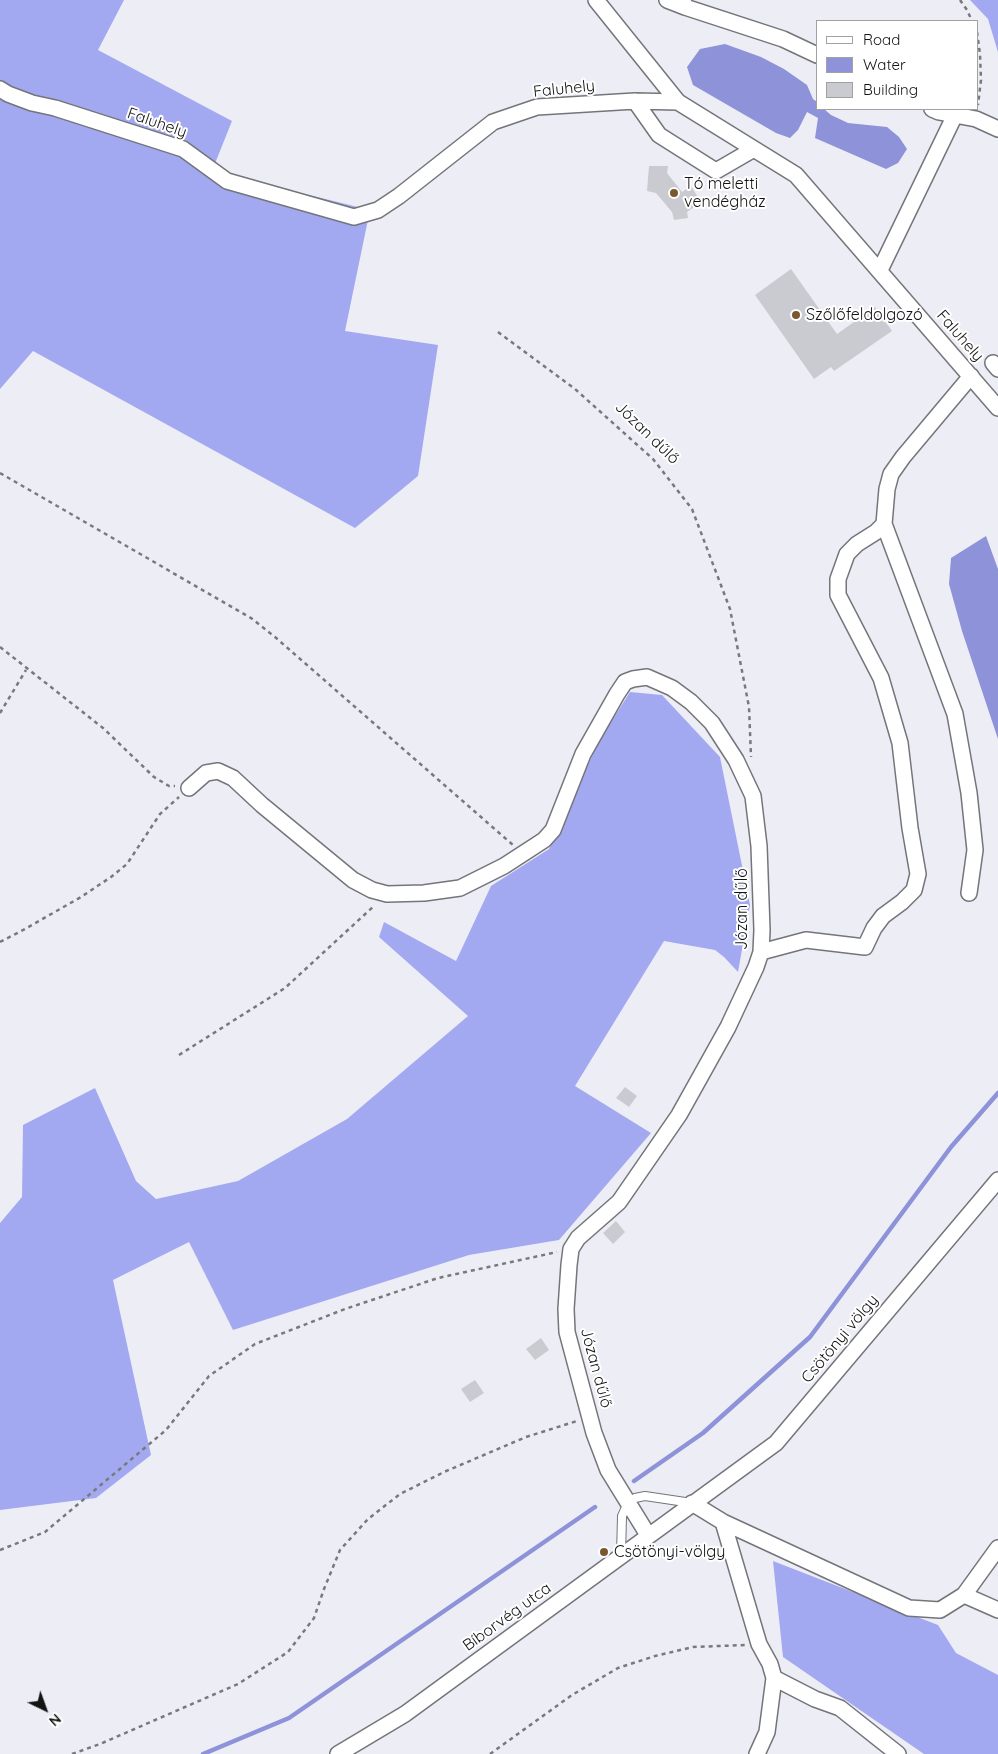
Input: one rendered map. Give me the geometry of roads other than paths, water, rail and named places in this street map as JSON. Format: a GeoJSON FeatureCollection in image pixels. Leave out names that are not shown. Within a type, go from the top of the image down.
{"type":"FeatureCollection","features":[{"type":"Feature","properties":{"kind":"street"},"geometry":{"type":"LineString","coordinates":[[596,0],[678,102]]}},
{"type":"Feature","properties":{"kind":"street"},"geometry":{"type":"LineString","coordinates":[[667,0],[684,3],[784,39],[816,55]]}},
{"type":"Feature","properties":{"kind":"street","name":"Faluhely"},"geometry":{"type":"LineString","coordinates":[[0,89],[32,104],[56,108],[183,149],[227,181],[354,217],[378,210],[399,196],[493,122],[537,107],[635,101],[678,102],[796,175],[998,408]]}},
{"type":"Feature","properties":{"kind":"street"},"geometry":{"type":"LineString","coordinates":[[635,101],[658,135],[716,171],[754,149]]}},
{"type":"Feature","properties":{"kind":"street"},"geometry":{"type":"LineString","coordinates":[[936,110],[976,118],[998,129]]}},
{"type":"Feature","properties":{"kind":"street"},"geometry":{"type":"LineString","coordinates":[[880,270],[955,115]]}},
{"type":"Feature","properties":{"kind":"street"},"geometry":{"type":"LineString","coordinates":[[969,892],[974,850],[969,793],[955,714],[884,524],[887,489],[891,474],[971,376]]}},
{"type":"Feature","properties":{"kind":"street"},"geometry":{"type":"LineString","coordinates":[[761,952],[806,940],[865,947],[874,928],[883,916],[914,890],[918,874],[910,828],[900,743],[881,678],[838,595],[838,579],[847,554],[884,524]]}},
{"type":"Feature","properties":{"kind":"street","name":"Józan dűlő"},"geometry":{"type":"LineString","coordinates":[[189,788],[206,773],[218,771],[233,778],[262,805],[353,880],[372,890],[387,894],[424,893],[460,888],[524,854],[544,840],[553,830],[583,754],[625,682],[647,677],[672,688],[691,702],[712,723],[736,760],[754,796],[759,846],[762,930],[761,952],[756,967],[728,1027],[679,1115],[619,1202],[583,1233],[572,1249],[566,1309],[567,1332],[594,1433],[608,1470],[648,1535]]}},
{"type":"Feature","properties":{"kind":"street","name":"Csötönyi völgy"},"geometry":{"type":"LineString","coordinates":[[692,1503],[776,1443],[998,1180]]}},
{"type":"Feature","properties":{"kind":"street"},"geometry":{"type":"LineString","coordinates":[[692,1503],[723,1522],[909,1608],[940,1610],[964,1595],[998,1548]]}},
{"type":"Feature","properties":{"kind":"street","name":"Bíborvég utca"},"geometry":{"type":"LineString","coordinates":[[338,1754],[404,1714],[692,1503]]}},
{"type":"Feature","properties":{"kind":"street"},"geometry":{"type":"LineString","coordinates":[[723,1522],[760,1644],[770,1664],[774,1678],[767,1732],[757,1754]]}},
{"type":"Feature","properties":{"kind":"street"},"geometry":{"type":"LineString","coordinates":[[964,1595],[998,1610]]}},
{"type":"Feature","properties":{"kind":"street"},"geometry":{"type":"LineString","coordinates":[[774,1678],[815,1699],[840,1708],[898,1754]]}},
{"type":"Feature","properties":{"kind":"lane"},"geometry":{"type":"LineString","coordinates":[[621,1555],[622,1516],[628,1503],[635,1498],[645,1496],[692,1503]]}},
{"type":"Feature","properties":{"kind":"water"},"geometry":{"type":"Polygon","coordinates":[[[725,44],[761,57],[784,69],[807,85],[813,99],[816,101],[816,110],[825,110],[848,123],[887,127],[899,137],[907,149],[898,163],[886,169],[815,138],[818,118],[807,112],[798,130],[790,138],[776,133],[693,85],[687,67],[700,49],[725,44]]]}},
{"type":"Feature","properties":{"kind":"water"},"geometry":{"type":"Polygon","coordinates":[[[986,536],[998,569],[998,739],[962,631],[949,584],[951,558],[986,536]]]}},
{"type":"Feature","properties":{"kind":"waterway"},"geometry":{"type":"LineString","coordinates":[[634,1481],[703,1433],[810,1337],[951,1147],[998,1093]]}},
{"type":"Feature","properties":{"kind":"waterway"},"geometry":{"type":"LineString","coordinates":[[203,1754],[289,1718],[595,1507]]}},
{"type":"Feature","properties":{"kind":"place","name":"Tó meletti vendégház"},"geometry":{"type":"Point","coordinates":[674,193]}},
{"type":"Feature","properties":{"kind":"place","name":"Szőlőfeldolgozó"},"geometry":{"type":"Point","coordinates":[796,315]}},
{"type":"Feature","properties":{"kind":"place","name":"Csötönyi-völgy"},"geometry":{"type":"Point","coordinates":[604,1552]}}]}
